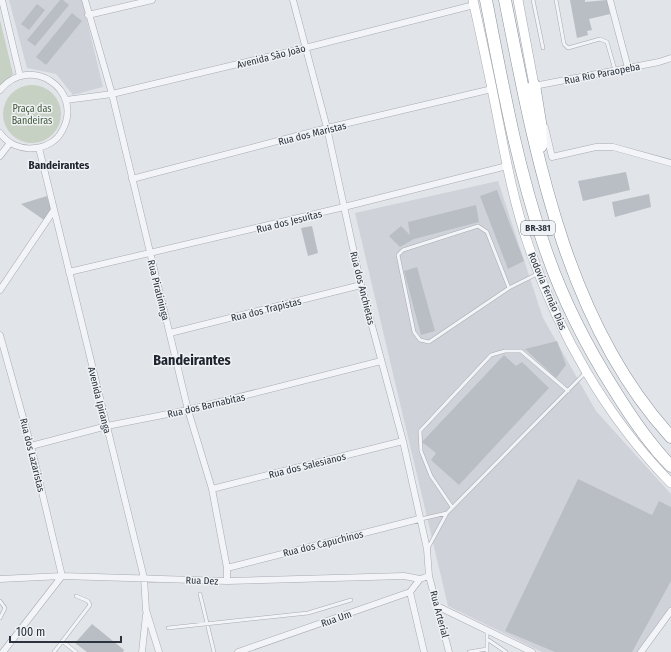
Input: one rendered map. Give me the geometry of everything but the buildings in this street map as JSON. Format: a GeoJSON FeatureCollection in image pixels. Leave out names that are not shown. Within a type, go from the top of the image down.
{"type":"FeatureCollection","features":[{"type":"Feature","properties":{"kind":"highway","name":"BR-381"},"geometry":{"type":"LineString","coordinates":[[504,0],[530,126],[542,165],[561,240],[575,277],[593,317],[617,361],[658,422],[671,437]]}},
{"type":"Feature","properties":{"kind":"highway","name":"Rodovia Fernão Dias"},"geometry":{"type":"LineString","coordinates":[[478,2],[526,186],[543,243],[558,284],[578,326],[602,370],[645,434],[671,466]]}},
{"type":"Feature","properties":{"kind":"highway","name":"BR-381"},"geometry":{"type":"LineString","coordinates":[[534,85],[540,122],[542,165]]}},
{"type":"Feature","properties":{"kind":"highway"},"geometry":{"type":"LineString","coordinates":[[658,422],[671,434]]}},
{"type":"Feature","properties":{"kind":"street"},"geometry":{"type":"LineString","coordinates":[[2,0],[20,76]]}},
{"type":"Feature","properties":{"kind":"street","name":"Rua Piratininga"},"geometry":{"type":"LineString","coordinates":[[85,0],[88,15],[112,94],[188,410],[212,489],[227,568],[227,582]]}},
{"type":"Feature","properties":{"kind":"street"},"geometry":{"type":"LineString","coordinates":[[88,15],[152,0]]}},
{"type":"Feature","properties":{"kind":"street","name":"Rua dos Anchietas"},"geometry":{"type":"LineString","coordinates":[[293,0],[327,128],[361,285],[403,441],[419,519],[427,549],[430,576]]}},
{"type":"Feature","properties":{"kind":"street","name":"BR-381"},"geometry":{"type":"LineString","coordinates":[[518,0],[534,85]]}},
{"type":"Feature","properties":{"kind":"street"},"geometry":{"type":"LineString","coordinates":[[610,0],[628,68]]}},
{"type":"Feature","properties":{"kind":"street","name":"Avenida São João"},"geometry":{"type":"LineString","coordinates":[[66,100],[112,94],[305,48],[478,2]]}},
{"type":"Feature","properties":{"kind":"street","name":"Rodovia Fernão Dias"},"geometry":{"type":"LineString","coordinates":[[478,2],[507,166],[528,243],[538,273],[552,306],[586,372],[604,401],[632,438],[671,483]]}},
{"type":"Feature","properties":{"kind":"street","name":"Rua Rio Paraopeba"},"geometry":{"type":"LineString","coordinates":[[534,85],[628,68],[671,58]]}},
{"type":"Feature","properties":{"kind":"street"},"geometry":{"type":"LineString","coordinates":[[0,89],[12,79],[20,76],[39,75],[48,79],[62,92],[66,100],[67,118],[63,130],[54,140],[39,148],[24,148],[10,143],[0,133]]}},
{"type":"Feature","properties":{"kind":"street"},"geometry":{"type":"LineString","coordinates":[[534,85],[552,157],[596,147],[612,147],[671,163]]}},
{"type":"Feature","properties":{"kind":"street","name":"Rua dos Maristas"},"geometry":{"type":"LineString","coordinates":[[132,179],[327,128],[492,88]]}},
{"type":"Feature","properties":{"kind":"street"},"geometry":{"type":"LineString","coordinates":[[0,156],[10,143]]}},
{"type":"Feature","properties":{"kind":"street","name":"Avenida Ipiranga"},"geometry":{"type":"LineString","coordinates":[[39,148],[144,578],[146,610],[159,652]]}},
{"type":"Feature","properties":{"kind":"street","name":"Rua dos Jesuítas"},"geometry":{"type":"LineString","coordinates":[[69,272],[150,254],[507,166]]}},
{"type":"Feature","properties":{"kind":"street"},"geometry":{"type":"LineString","coordinates":[[0,290],[54,210]]}},
{"type":"Feature","properties":{"kind":"street","name":"Rua dos Trapistas"},"geometry":{"type":"LineString","coordinates":[[170,333],[361,285]]}},
{"type":"Feature","properties":{"kind":"street","name":"Rua dos Lazaristas"},"geometry":{"type":"LineString","coordinates":[[0,335],[31,446],[62,576]]}},
{"type":"Feature","properties":{"kind":"street","name":"Rua dos Barnabitas"},"geometry":{"type":"LineString","coordinates":[[31,446],[106,426],[188,410],[381,361]]}},
{"type":"Feature","properties":{"kind":"street","name":"Rua dos Salesianos"},"geometry":{"type":"LineString","coordinates":[[212,489],[403,441]]}},
{"type":"Feature","properties":{"kind":"street","name":"Rua dos Capuchinos"},"geometry":{"type":"LineString","coordinates":[[227,568],[419,519]]}},
{"type":"Feature","properties":{"kind":"street"},"geometry":{"type":"LineString","coordinates":[[3,652],[62,576]]}},
{"type":"Feature","properties":{"kind":"street","name":"Rua Dez"},"geometry":{"type":"LineString","coordinates":[[0,578],[62,576],[227,582],[404,576],[420,579]]}},
{"type":"Feature","properties":{"kind":"street"},"geometry":{"type":"LineString","coordinates":[[424,652],[410,592],[420,579],[430,576]]}},
{"type":"Feature","properties":{"kind":"street","name":"Rua Arterial"},"geometry":{"type":"LineString","coordinates":[[430,576],[449,652]]}},
{"type":"Feature","properties":{"kind":"street","name":"Rua Um"},"geometry":{"type":"LineString","coordinates":[[238,652],[410,592]]}},
{"type":"Feature","properties":{"kind":"street"},"geometry":{"type":"LineString","coordinates":[[437,606],[532,652]]}},
{"type":"Feature","properties":{"kind":"street"},"geometry":{"type":"LineString","coordinates":[[142,652],[146,610]]}},
{"type":"Feature","properties":{"kind":"street"},"geometry":{"type":"LineString","coordinates":[[641,652],[671,611]]}},
{"type":"Feature","properties":{"kind":"lane"},"geometry":{"type":"LineString","coordinates":[[533,0],[543,48]]}},
{"type":"Feature","properties":{"kind":"lane"},"geometry":{"type":"LineString","coordinates":[[556,0],[564,44],[568,48],[600,39],[607,42],[615,70]]}},
{"type":"Feature","properties":{"kind":"lane"},"geometry":{"type":"LineString","coordinates":[[509,288],[487,232],[478,226],[403,250],[398,255],[414,332],[420,340],[429,342],[509,288],[538,273]]}},
{"type":"Feature","properties":{"kind":"lane"},"geometry":{"type":"LineString","coordinates":[[452,507],[431,476],[421,451],[420,431],[491,355],[506,350],[521,351],[568,391]]}},
{"type":"Feature","properties":{"kind":"lane"},"geometry":{"type":"LineString","coordinates":[[427,549],[446,513],[586,372]]}},
{"type":"Feature","properties":{"kind":"lane"},"geometry":{"type":"LineString","coordinates":[[419,519],[446,513]]}},
{"type":"Feature","properties":{"kind":"lane"},"geometry":{"type":"LineString","coordinates":[[200,594],[214,652]]}},
{"type":"Feature","properties":{"kind":"lane"},"geometry":{"type":"LineString","coordinates":[[54,652],[90,605],[88,601],[76,596]]}},
{"type":"Feature","properties":{"kind":"lane"},"geometry":{"type":"LineString","coordinates":[[168,628],[308,613],[351,600]]}},
{"type":"Feature","properties":{"kind":"lane"},"geometry":{"type":"LineString","coordinates":[[0,601],[5,608],[0,618]]}},
{"type":"Feature","properties":{"kind":"lane"},"geometry":{"type":"LineString","coordinates":[[468,652],[487,650],[487,630]]}},
{"type":"Feature","properties":{"kind":"lane"},"geometry":{"type":"LineString","coordinates":[[487,639],[506,652]]}},
{"type":"Feature","properties":{"kind":"lane"},"geometry":{"type":"LineString","coordinates":[[62,640],[76,652]]}},
{"type":"Feature","properties":{"kind":"shaded area"},"geometry":{"type":"Polygon","coordinates":[[[9,0],[82,0],[103,87],[73,95],[56,74],[27,68],[9,0]]]}},
{"type":"Feature","properties":{"kind":"shaded area"},"geometry":{"type":"Polygon","coordinates":[[[498,181],[543,318],[596,411],[671,494],[671,608],[638,652],[542,652],[448,606],[355,213],[498,181]]]}},
{"type":"Feature","properties":{"kind":"green space"},"geometry":{"type":"Polygon","coordinates":[[[0,20],[13,74],[0,85],[0,20]]]}},
{"type":"Feature","properties":{"kind":"green space","name":"Praça das Bandeiras"},"geometry":{"type":"Polygon","coordinates":[[[32,85],[48,90],[56,98],[61,114],[56,130],[48,138],[32,143],[16,138],[8,130],[3,114],[8,98],[16,90],[32,85]]]}},
{"type":"Feature","properties":{"kind":"district","name":"Bandeirantes"},"geometry":{"type":"Point","coordinates":[59,165]}},
{"type":"Feature","properties":{"kind":"district","name":"Bandeirantes"},"geometry":{"type":"Point","coordinates":[192,360]}}]}
